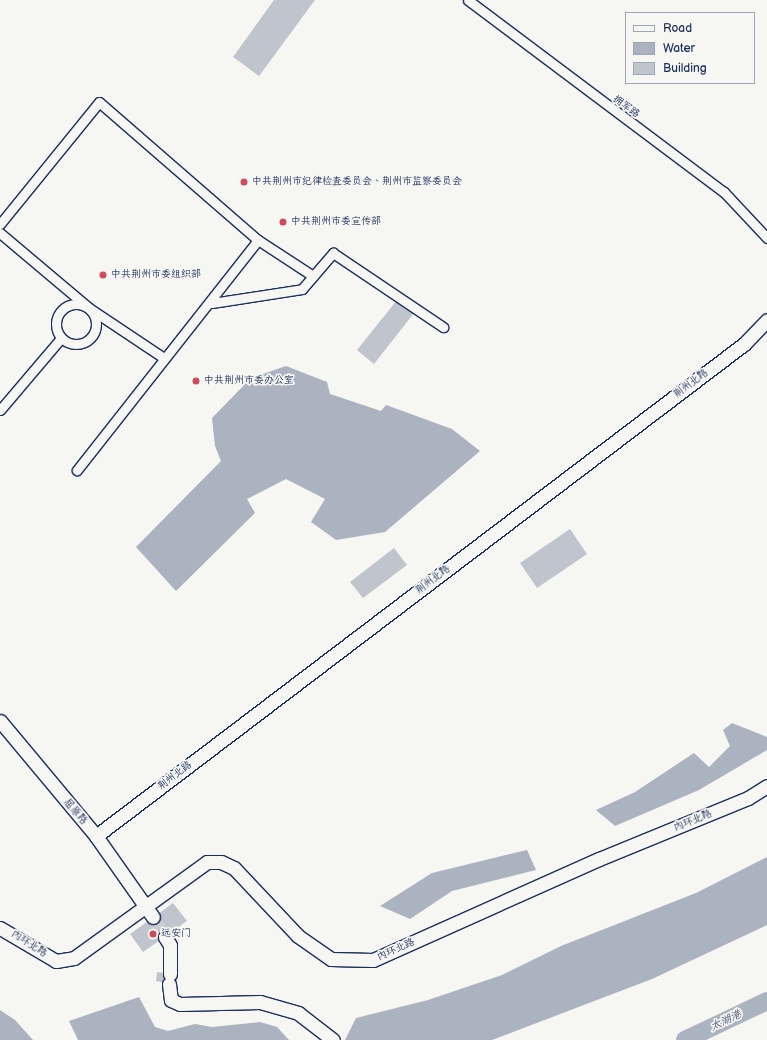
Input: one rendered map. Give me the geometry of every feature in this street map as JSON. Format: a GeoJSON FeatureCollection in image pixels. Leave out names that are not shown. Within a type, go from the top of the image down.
{"type":"FeatureCollection","features":[{"type":"Feature","properties":{"kind":"street","name":"拥军路"},"geometry":{"type":"LineString","coordinates":[[468,0],[724,192],[767,238]]}},
{"type":"Feature","properties":{"kind":"street"},"geometry":{"type":"LineString","coordinates":[[0,224],[99,102],[258,240],[313,276]]}},
{"type":"Feature","properties":{"kind":"street"},"geometry":{"type":"LineString","coordinates":[[0,233],[89,308],[164,358]]}},
{"type":"Feature","properties":{"kind":"street"},"geometry":{"type":"LineString","coordinates":[[77,470],[164,358],[212,303],[258,240]]}},
{"type":"Feature","properties":{"kind":"street"},"geometry":{"type":"LineString","coordinates":[[212,303],[302,289],[332,253],[443,327]]}},
{"type":"Feature","properties":{"kind":"street"},"geometry":{"type":"LineString","coordinates":[[69,304],[89,308],[96,326],[91,338],[73,344],[61,338],[56,326],[59,313],[69,304]]}},
{"type":"Feature","properties":{"kind":"street","name":"荆州北路"},"geometry":{"type":"LineString","coordinates":[[96,836],[744,344],[767,320]]}},
{"type":"Feature","properties":{"kind":"street"},"geometry":{"type":"LineString","coordinates":[[0,410],[61,338]]}},
{"type":"Feature","properties":{"kind":"street","name":"屈原路"},"geometry":{"type":"LineString","coordinates":[[0,721],[96,836],[149,912]]}},
{"type":"Feature","properties":{"kind":"street","name":"内环北路"},"geometry":{"type":"LineString","coordinates":[[0,928],[56,962],[74,958],[149,912],[207,862],[221,862],[234,868],[298,936],[331,959],[373,960],[599,859],[748,798],[767,786]]}},
{"type":"Feature","properties":{"kind":"street"},"geometry":{"type":"LineString","coordinates":[[165,937],[170,945],[171,1000],[180,1004],[260,1002],[298,1012],[333,1040]]}},
{"type":"Feature","properties":{"kind":"water"},"geometry":{"type":"Polygon","coordinates":[[[286,366],[327,382],[330,394],[381,411],[386,405],[452,429],[480,451],[385,532],[336,540],[311,522],[325,499],[286,479],[247,499],[255,513],[176,591],[136,547],[221,461],[215,446],[212,418],[251,378],[286,366]]]}},
{"type":"Feature","properties":{"kind":"water"},"geometry":{"type":"Polygon","coordinates":[[[732,723],[767,737],[767,750],[699,790],[615,826],[596,810],[635,792],[694,753],[709,767],[730,746],[723,730],[732,723]]]}},
{"type":"Feature","properties":{"kind":"water"},"geometry":{"type":"Polygon","coordinates":[[[527,850],[536,870],[452,891],[410,919],[380,906],[432,873],[527,850]]]}},
{"type":"Feature","properties":{"kind":"water"},"geometry":{"type":"Polygon","coordinates":[[[767,857],[767,925],[652,979],[492,1040],[345,1040],[356,1018],[428,1000],[502,975],[561,946],[696,893],[767,857]]]}},
{"type":"Feature","properties":{"kind":"water"},"geometry":{"type":"Polygon","coordinates":[[[139,997],[155,1027],[168,1031],[195,1024],[212,1027],[260,1022],[277,1027],[289,1040],[78,1040],[69,1021],[139,997]]]}},
{"type":"Feature","properties":{"kind":"water"},"geometry":{"type":"Polygon","coordinates":[[[0,1010],[15,1020],[33,1040],[0,1040],[0,1010]]]}},
{"type":"Feature","properties":{"kind":"building"},"geometry":{"type":"Polygon","coordinates":[[[274,0],[315,0],[259,76],[233,57],[274,0]]]}},
{"type":"Feature","properties":{"kind":"building"},"geometry":{"type":"Polygon","coordinates":[[[397,300],[414,313],[374,364],[357,350],[397,300]]]}},
{"type":"Feature","properties":{"kind":"building"},"geometry":{"type":"Polygon","coordinates":[[[570,529],[587,554],[537,588],[520,563],[570,529]]]}},
{"type":"Feature","properties":{"kind":"building"},"geometry":{"type":"Polygon","coordinates":[[[394,548],[407,565],[363,598],[350,582],[394,548]]]}},
{"type":"Feature","properties":{"kind":"building"},"geometry":{"type":"Polygon","coordinates":[[[173,903],[187,921],[143,952],[130,934],[173,903]]]}},
{"type":"Feature","properties":{"kind":"building"},"geometry":{"type":"Polygon","coordinates":[[[157,972],[178,975],[176,985],[156,981],[157,972]]]}},
{"type":"Feature","properties":{"kind":"waterway","name":"太湖港"},"geometry":{"type":"LineString","coordinates":[[685,1040],[767,1001]]}},
{"type":"Feature","properties":{"kind":"tunnel"},"geometry":{"type":"LineString","coordinates":[[153,917],[165,937]]}},
{"type":"Feature","properties":{"kind":"place","name":"中共荆州市纪律检查委员会、荆州市监察委员会"},"geometry":{"type":"Point","coordinates":[244,182]}},
{"type":"Feature","properties":{"kind":"place","name":"中共荆州市委宣传部"},"geometry":{"type":"Point","coordinates":[283,222]}},
{"type":"Feature","properties":{"kind":"place","name":"中共荆州市委组织部"},"geometry":{"type":"Point","coordinates":[103,275]}},
{"type":"Feature","properties":{"kind":"place","name":"中共荆州市委办公室"},"geometry":{"type":"Point","coordinates":[196,381]}},
{"type":"Feature","properties":{"kind":"place","name":"远安门"},"geometry":{"type":"Point","coordinates":[153,934]}}]}
